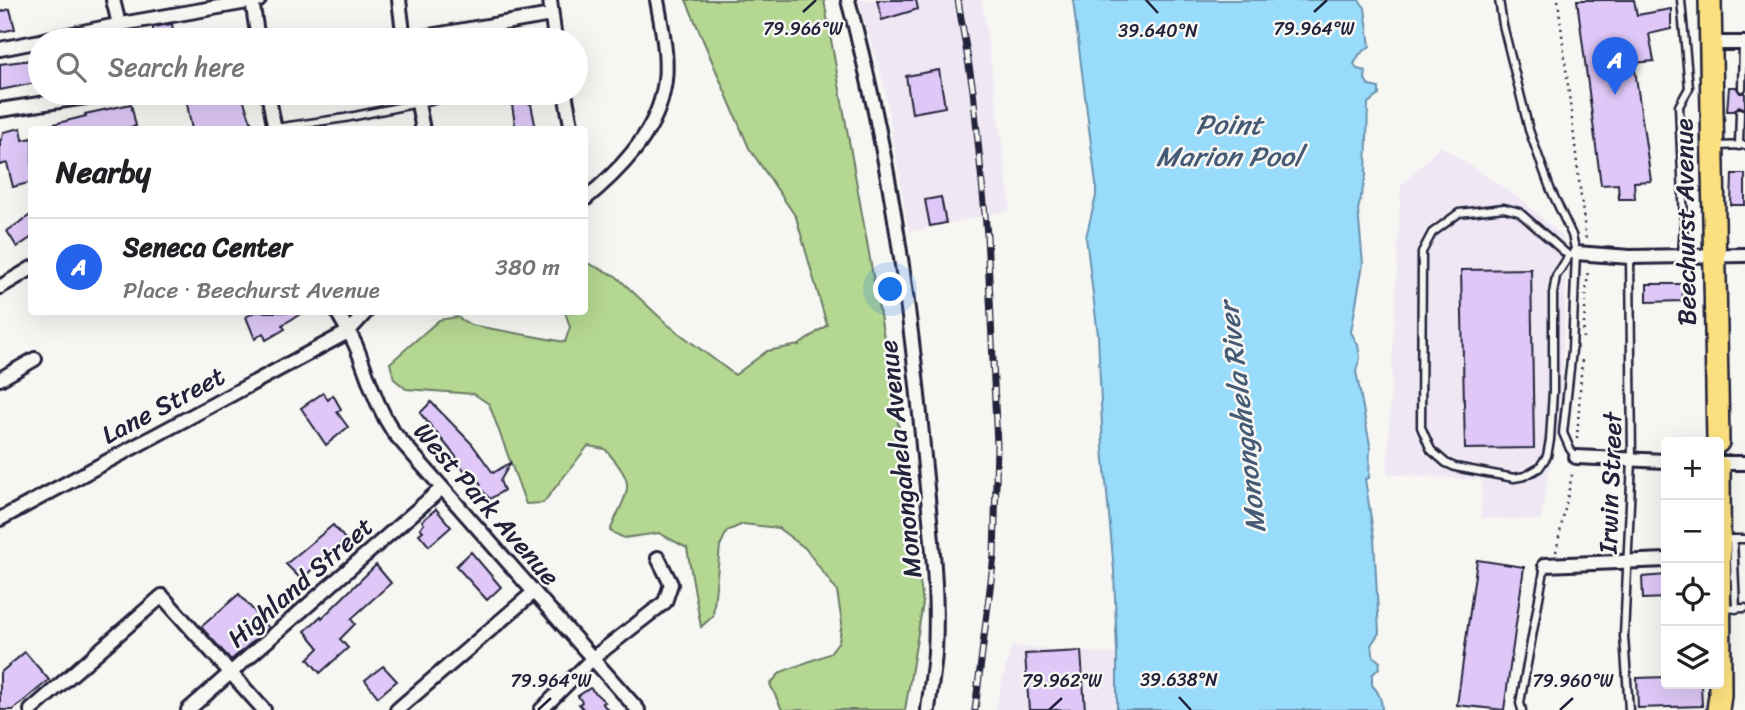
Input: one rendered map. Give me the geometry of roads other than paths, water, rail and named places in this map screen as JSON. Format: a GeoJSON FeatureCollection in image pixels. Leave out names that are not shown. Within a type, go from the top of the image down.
{"type":"FeatureCollection","features":[{"type":"Feature","properties":{"kind":"main road","name":"Beechurst Avenue"},"geometry":{"type":"LineString","coordinates":[[1710,0],[1718,437]]}},
{"type":"Feature","properties":{"kind":"main road"},"geometry":{"type":"LineString","coordinates":[[1718,710],[1728,609],[1724,561]]}},
{"type":"Feature","properties":{"kind":"street"},"geometry":{"type":"LineString","coordinates":[[113,0],[118,24]]}},
{"type":"Feature","properties":{"kind":"street"},"geometry":{"type":"LineString","coordinates":[[100,28],[254,0],[257,28]]}},
{"type":"Feature","properties":{"kind":"street"},"geometry":{"type":"LineString","coordinates":[[398,0],[403,28]]}},
{"type":"Feature","properties":{"kind":"street"},"geometry":{"type":"LineString","coordinates":[[550,0],[553,28]]}},
{"type":"Feature","properties":{"kind":"street"},"geometry":{"type":"LineString","coordinates":[[588,197],[607,182],[629,158],[652,124],[664,92],[665,50],[657,0]]}},
{"type":"Feature","properties":{"kind":"street","name":"Monongahela Avenue"},"geometry":{"type":"LineString","coordinates":[[848,0],[880,136],[900,249],[917,386],[936,593],[935,653],[928,710]]}},
{"type":"Feature","properties":{"kind":"street"},"geometry":{"type":"LineString","coordinates":[[475,28],[551,15]]}},
{"type":"Feature","properties":{"kind":"street"},"geometry":{"type":"LineString","coordinates":[[1711,43],[1744,43]]}},
{"type":"Feature","properties":{"kind":"street"},"geometry":{"type":"LineString","coordinates":[[0,49],[28,44]]}},
{"type":"Feature","properties":{"kind":"street"},"geometry":{"type":"LineString","coordinates":[[0,110],[33,105]]}},
{"type":"Feature","properties":{"kind":"street"},"geometry":{"type":"LineString","coordinates":[[270,105],[274,126]]}},
{"type":"Feature","properties":{"kind":"street"},"geometry":{"type":"LineString","coordinates":[[418,105],[422,126]]}},
{"type":"Feature","properties":{"kind":"street"},"geometry":{"type":"LineString","coordinates":[[567,105],[571,126]]}},
{"type":"Feature","properties":{"kind":"street"},"geometry":{"type":"LineString","coordinates":[[1573,255],[1745,255]]}},
{"type":"Feature","properties":{"kind":"street"},"geometry":{"type":"LineString","coordinates":[[0,287],[28,270]]}},
{"type":"Feature","properties":{"kind":"street","name":"West Park Avenue"},"geometry":{"type":"LineString","coordinates":[[339,315],[358,349],[369,387],[380,412],[394,433],[638,710]]}},
{"type":"Feature","properties":{"kind":"street"},"geometry":{"type":"LineString","coordinates":[[348,332],[363,315]]}},
{"type":"Feature","properties":{"kind":"street","name":"Lane Street"},"geometry":{"type":"LineString","coordinates":[[0,519],[348,332]]}},
{"type":"Feature","properties":{"kind":"street"},"geometry":{"type":"LineString","coordinates":[[0,379],[35,359]]}},
{"type":"Feature","properties":{"kind":"street"},"geometry":{"type":"LineString","coordinates":[[1576,457],[1661,461]]}},
{"type":"Feature","properties":{"kind":"street"},"geometry":{"type":"LineString","coordinates":[[1724,465],[1745,463]]}},
{"type":"Feature","properties":{"kind":"street","name":"Highland Street"},"geometry":{"type":"LineString","coordinates":[[188,710],[442,488]]}},
{"type":"Feature","properties":{"kind":"street"},"geometry":{"type":"LineString","coordinates":[[541,710],[593,659],[665,602],[671,584],[658,558]]}},
{"type":"Feature","properties":{"kind":"street"},"geometry":{"type":"LineString","coordinates":[[1545,565],[1661,560]]}},
{"type":"Feature","properties":{"kind":"street"},"geometry":{"type":"LineString","coordinates":[[397,710],[534,592]]}},
{"type":"Feature","properties":{"kind":"street"},"geometry":{"type":"LineString","coordinates":[[31,710],[162,596],[264,710]]}},
{"type":"Feature","properties":{"kind":"lane"},"geometry":{"type":"LineString","coordinates":[[1499,0],[1529,130],[1550,188],[1572,235],[1572,350],[1563,433],[1576,457]]}},
{"type":"Feature","properties":{"kind":"lane"},"geometry":{"type":"LineString","coordinates":[[1679,2],[1689,88],[1679,106],[1684,221],[1682,256]]}},
{"type":"Feature","properties":{"kind":"lane"},"geometry":{"type":"LineString","coordinates":[[1742,88],[1744,43]]}},
{"type":"Feature","properties":{"kind":"lane"},"geometry":{"type":"LineString","coordinates":[[1688,80],[1712,80]]}},
{"type":"Feature","properties":{"kind":"lane"},"geometry":{"type":"LineString","coordinates":[[294,126],[345,118],[390,105]]}},
{"type":"Feature","properties":{"kind":"lane"},"geometry":{"type":"LineString","coordinates":[[1713,147],[1742,146],[1740,112]]}},
{"type":"Feature","properties":{"kind":"lane"},"geometry":{"type":"LineString","coordinates":[[1504,208],[1519,212],[1573,255],[1556,276],[1553,294],[1553,391],[1547,456],[1532,473],[1514,478],[1446,463],[1431,450],[1421,427],[1422,253],[1432,233],[1459,213],[1504,208]]}},
{"type":"Feature","properties":{"kind":"lane","name":"Irwin Street"},"geometry":{"type":"LineString","coordinates":[[1629,710],[1624,636],[1632,460],[1630,257]]}},
{"type":"Feature","properties":{"kind":"lane"},"geometry":{"type":"LineString","coordinates":[[1724,549],[1745,539]]}},
{"type":"Feature","properties":{"kind":"lane"},"geometry":{"type":"LineString","coordinates":[[1521,710],[1520,703],[1545,565]]}},
{"type":"Feature","properties":{"kind":"lane"},"geometry":{"type":"LineString","coordinates":[[1728,609],[1745,608]]}},
{"type":"Feature","properties":{"kind":"water","name":"Point Marion Pool"},"geometry":{"type":"Polygon","coordinates":[[[1073,0],[1359,0],[1365,8],[1370,46],[1359,55],[1354,64],[1357,69],[1366,71],[1365,79],[1369,86],[1379,88],[1379,95],[1368,103],[1366,175],[1358,210],[1363,264],[1351,332],[1358,345],[1360,358],[1356,371],[1370,445],[1369,478],[1365,479],[1374,538],[1379,633],[1371,645],[1374,657],[1380,662],[1379,668],[1372,675],[1372,685],[1380,696],[1382,710],[1117,710],[1114,571],[1103,448],[1098,335],[1086,237],[1096,196],[1096,184],[1073,0]]]}},
{"type":"Feature","properties":{"kind":"railway"},"geometry":{"type":"LineString","coordinates":[[958,0],[973,90],[987,235],[997,445],[994,556],[975,710]]}},
{"type":"Feature","properties":{"kind":"place","name":"Seneca Center"},"geometry":{"type":"Point","coordinates":[1615,95]}},
{"type":"Feature","properties":{"kind":"water label","name":"Monongahela River"},"geometry":{"type":"Point","coordinates":[1242,418]}}]}
